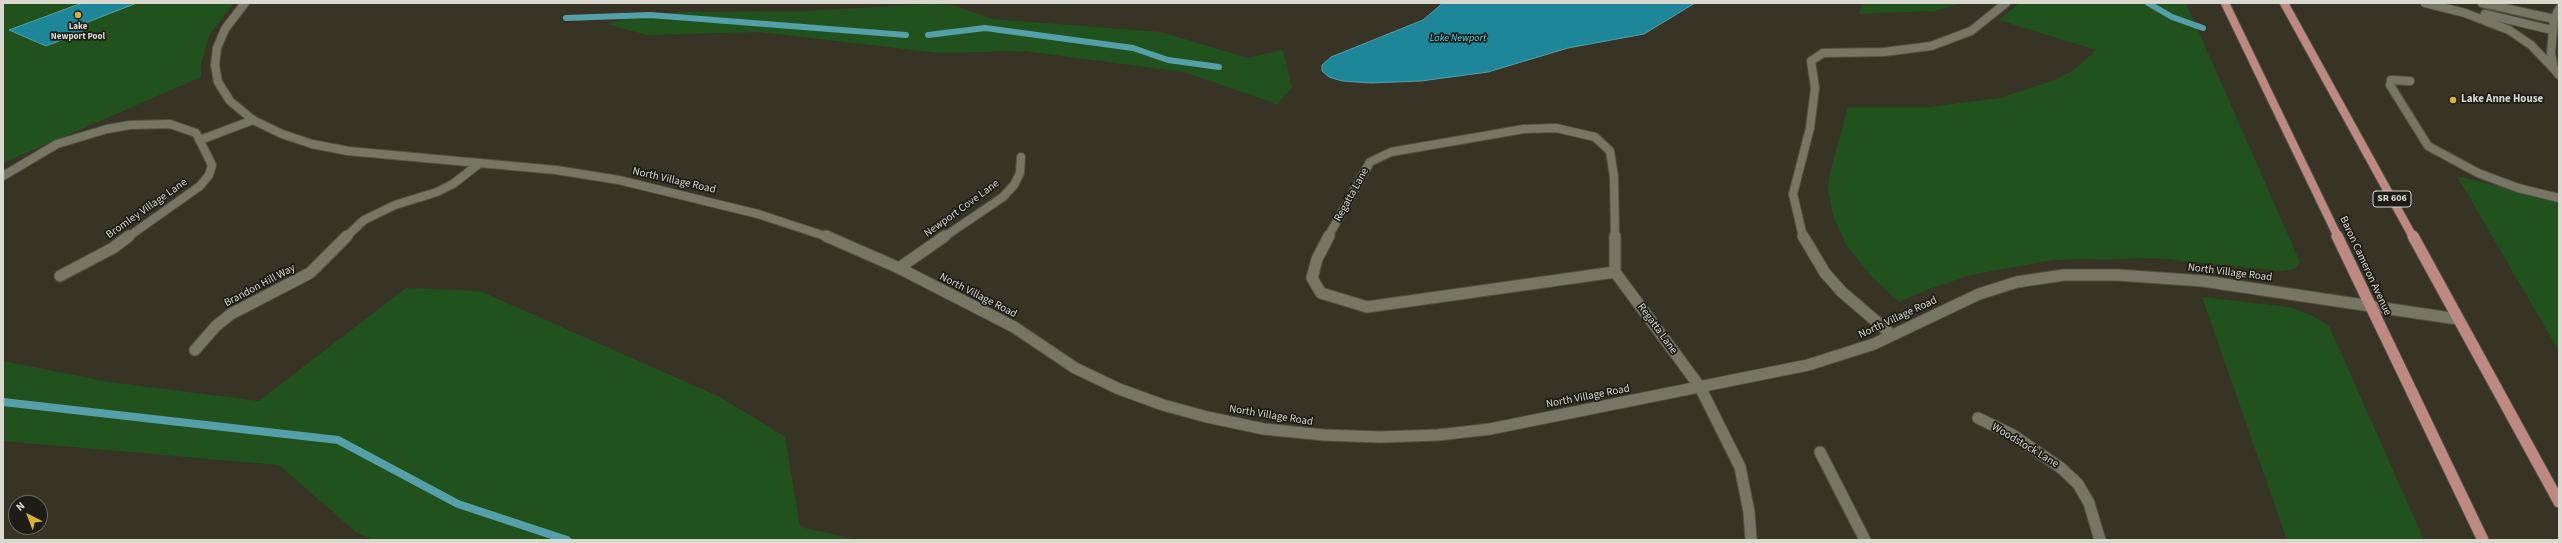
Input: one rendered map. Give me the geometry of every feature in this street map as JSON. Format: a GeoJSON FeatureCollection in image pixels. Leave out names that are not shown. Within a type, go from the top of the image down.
{"type":"FeatureCollection","features":[{"type":"Feature","properties":{"kind":"main road","name":"Baron Cameron Avenue"},"geometry":{"type":"LineString","coordinates":[[2225,3],[2483,540]]}},
{"type":"Feature","properties":{"kind":"main road","name":"SR 606"},"geometry":{"type":"LineString","coordinates":[[2284,3],[2559,502]]}},
{"type":"Feature","properties":{"kind":"street","name":"North Village Road"},"geometry":{"type":"LineString","coordinates":[[245,3],[225,29],[217,48],[215,65],[218,82],[230,101],[253,120],[282,134],[305,142],[348,151],[564,172],[689,195],[758,214],[818,233],[899,268],[1014,327],[1075,368],[1119,389],[1163,405],[1207,417],[1264,429],[1324,436],[1380,438],[1438,435],[1490,429],[1822,362],[1853,352],[1979,294],[2017,282],[2064,275],[2118,275],[2186,279],[2457,319]]}},
{"type":"Feature","properties":{"kind":"street"},"geometry":{"type":"LineString","coordinates":[[1892,335],[1834,283],[1808,248],[1801,232],[1793,194],[1810,128],[1815,88],[1811,61],[1823,53],[1890,51],[1932,46],[1971,31],[2006,3]]}},
{"type":"Feature","properties":{"kind":"street"},"geometry":{"type":"LineString","coordinates":[[2425,3],[2465,13],[2509,30],[2531,45],[2557,72]]}},
{"type":"Feature","properties":{"kind":"street"},"geometry":{"type":"LineString","coordinates":[[2430,3],[2552,30]]}},
{"type":"Feature","properties":{"kind":"street"},"geometry":{"type":"LineString","coordinates":[[2482,3],[2554,19]]}},
{"type":"Feature","properties":{"kind":"street"},"geometry":{"type":"LineString","coordinates":[[2557,72],[2551,58],[2552,30],[2554,19],[2559,9]]}},
{"type":"Feature","properties":{"kind":"street"},"geometry":{"type":"LineString","coordinates":[[2410,81],[2391,80],[2390,85],[2428,146],[2478,173],[2518,188],[2559,198]]}},
{"type":"Feature","properties":{"kind":"street"},"geometry":{"type":"LineString","coordinates":[[200,140],[253,120]]}},
{"type":"Feature","properties":{"kind":"street","name":"Bromley Village Lane"},"geometry":{"type":"LineString","coordinates":[[3,176],[57,144],[107,129],[130,125],[170,124],[196,133],[200,140],[212,165],[209,175],[200,186],[113,248],[60,276]]}},
{"type":"Feature","properties":{"kind":"street","name":"Regatta Lane"},"geometry":{"type":"LineString","coordinates":[[1615,272],[1367,307],[1321,293],[1312,278],[1317,260],[1358,181],[1370,162],[1391,152],[1524,129],[1556,128],[1595,137],[1610,150],[1614,176],[1615,272],[1700,387],[1740,467],[1749,512],[1751,540]]}},
{"type":"Feature","properties":{"kind":"street","name":"Newport Cove Lane"},"geometry":{"type":"LineString","coordinates":[[899,268],[1003,197],[1014,185],[1020,173],[1021,157]]}},
{"type":"Feature","properties":{"kind":"street","name":"Brandon Hill Way"},"geometry":{"type":"LineString","coordinates":[[195,350],[216,326],[231,314],[310,273],[364,220],[395,205],[437,192],[453,184],[480,163]]}},
{"type":"Feature","properties":{"kind":"street","name":"Woodstock Lane"},"geometry":{"type":"LineString","coordinates":[[1978,418],[2013,435],[2061,468],[2078,484],[2089,503],[2100,540]]}},
{"type":"Feature","properties":{"kind":"street"},"geometry":{"type":"LineString","coordinates":[[1820,452],[1865,540]]}},
{"type":"Feature","properties":{"kind":"green space"},"geometry":{"type":"Polygon","coordinates":[[[3,3],[234,3],[210,34],[201,63],[201,77],[3,163],[3,3]]]}},
{"type":"Feature","properties":{"kind":"green space"},"geometry":{"type":"Polygon","coordinates":[[[1863,3],[1961,3],[1934,11],[1859,14],[1863,3]]]}},
{"type":"Feature","properties":{"kind":"green space"},"geometry":{"type":"Polygon","coordinates":[[[2019,3],[2186,3],[2300,262],[2295,269],[2281,271],[2157,258],[2053,260],[1970,275],[1929,289],[1899,302],[1872,277],[1847,246],[1833,216],[1828,188],[1830,173],[1848,107],[1929,107],[2000,98],[2055,80],[2074,70],[2096,50],[1999,20],[2019,3]]]}},
{"type":"Feature","properties":{"kind":"green space"},"geometry":{"type":"Polygon","coordinates":[[[933,4],[956,6],[992,19],[1161,32],[1248,58],[1283,50],[1292,88],[1277,104],[1184,72],[1024,51],[940,53],[759,32],[647,35],[607,24],[633,16],[684,12],[807,11],[933,4]]]}},
{"type":"Feature","properties":{"kind":"green space"},"geometry":{"type":"Polygon","coordinates":[[[2457,176],[2559,201],[2559,351],[2457,176]]]}},
{"type":"Feature","properties":{"kind":"green space"},"geometry":{"type":"Polygon","coordinates":[[[406,288],[480,291],[720,397],[785,437],[800,527],[858,540],[374,540],[357,533],[279,465],[3,441],[3,361],[109,382],[259,401],[406,288]]]}},
{"type":"Feature","properties":{"kind":"green space"},"geometry":{"type":"Polygon","coordinates":[[[2202,297],[2289,307],[2311,315],[2329,326],[2424,540],[2287,540],[2202,297]]]}},
{"type":"Feature","properties":{"kind":"water","name":"Lake Newport Pool"},"geometry":{"type":"Polygon","coordinates":[[[82,3],[137,3],[75,27],[85,31],[46,46],[9,30],[82,3]]]}},
{"type":"Feature","properties":{"kind":"water","name":"Lake Newport"},"geometry":{"type":"Polygon","coordinates":[[[1443,3],[1695,3],[1644,34],[1568,48],[1488,72],[1421,81],[1371,83],[1342,81],[1329,77],[1322,71],[1322,65],[1331,57],[1423,20],[1443,3]]]}},
{"type":"Feature","properties":{"kind":"waterway"},"geometry":{"type":"LineString","coordinates":[[2148,3],[2172,17],[2203,28]]}},
{"type":"Feature","properties":{"kind":"waterway"},"geometry":{"type":"LineString","coordinates":[[566,18],[650,15],[906,35]]}},
{"type":"Feature","properties":{"kind":"waterway"},"geometry":{"type":"LineString","coordinates":[[928,35],[985,28],[1133,48],[1168,60],[1219,67]]}},
{"type":"Feature","properties":{"kind":"waterway"},"geometry":{"type":"LineString","coordinates":[[3,402],[338,440],[458,504],[567,540]]}},
{"type":"Feature","properties":{"kind":"place","name":"Lake Newport Pool"},"geometry":{"type":"Point","coordinates":[78,15]}},
{"type":"Feature","properties":{"kind":"place","name":"Lake Anne House"},"geometry":{"type":"Point","coordinates":[2453,100]}}]}
